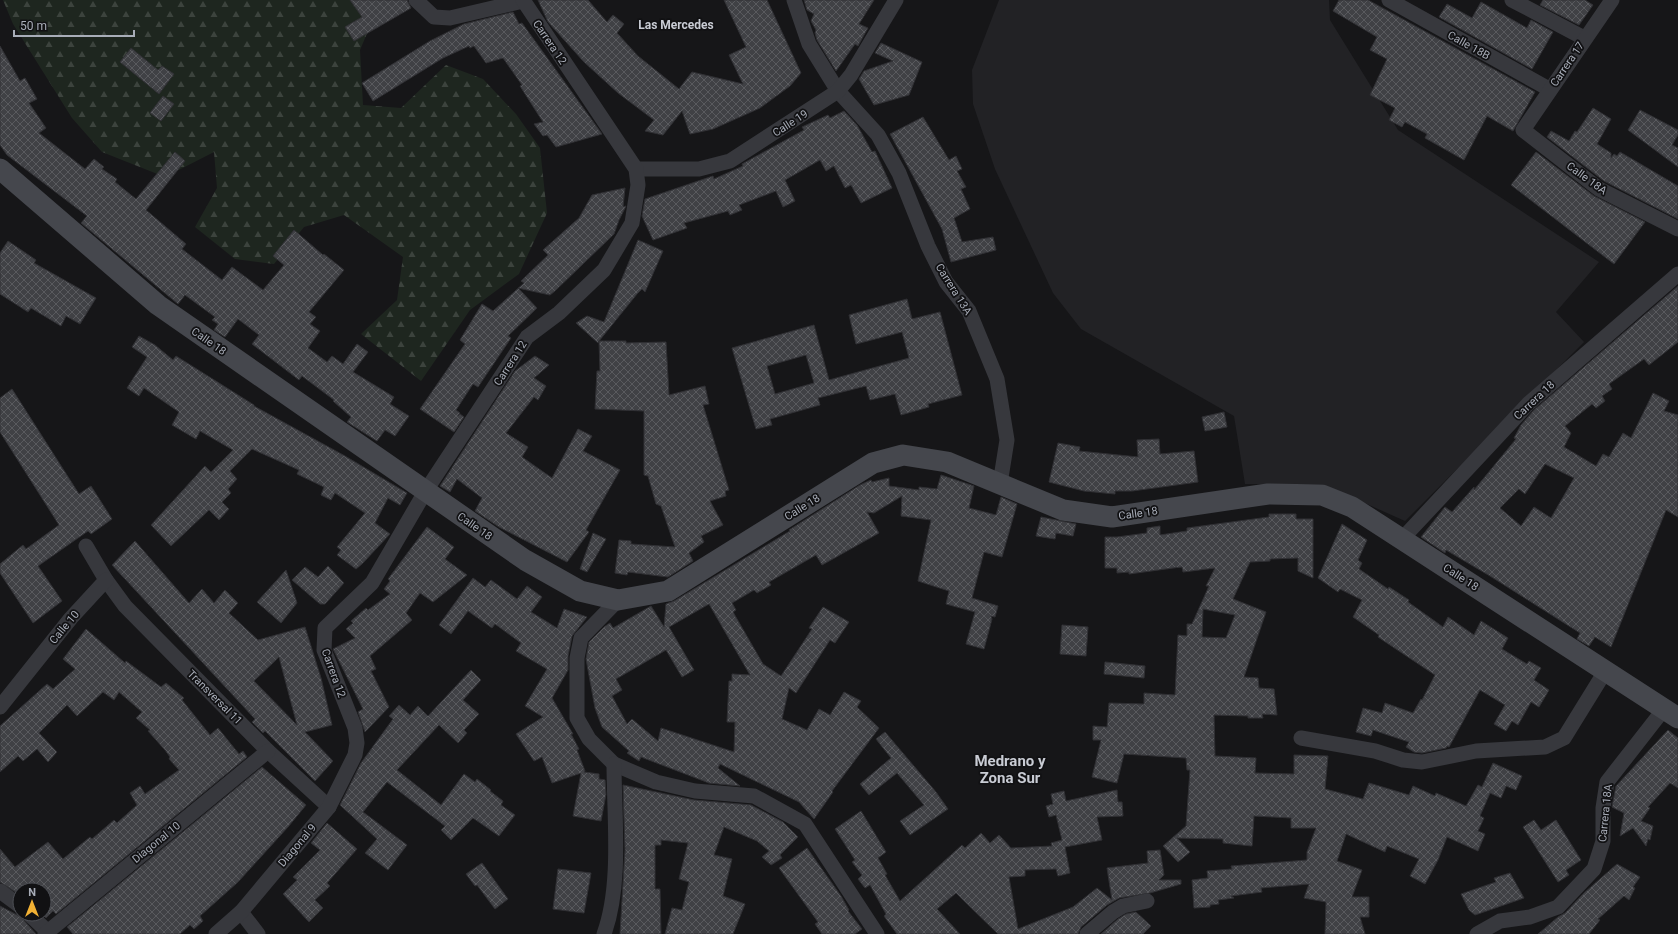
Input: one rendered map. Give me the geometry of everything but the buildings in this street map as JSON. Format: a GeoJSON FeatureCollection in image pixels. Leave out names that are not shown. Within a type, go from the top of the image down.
{"type":"FeatureCollection","features":[{"type":"Feature","properties":{"kind":"main road","name":"Calle 18"},"geometry":{"type":"LineString","coordinates":[[0,169],[158,305],[425,492],[525,560],[580,591],[618,600],[668,591],[873,463],[903,455],[947,462],[1062,510],[1112,517],[1268,494],[1322,496],[1352,507],[1606,670],[1671,714]]}},
{"type":"Feature","properties":{"kind":"street"},"geometry":{"type":"LineString","coordinates":[[416,0],[434,17],[450,18],[523,1]]}},
{"type":"Feature","properties":{"kind":"street","name":"Carrera 13A"},"geometry":{"type":"LineString","coordinates":[[794,0],[808,44],[838,91],[878,135],[899,173],[928,246],[946,282],[969,311],[997,379],[1007,440],[1000,484]]}},
{"type":"Feature","properties":{"kind":"street","name":"Calle 18B"},"geometry":{"type":"LineString","coordinates":[[1389,0],[1549,89]]}},
{"type":"Feature","properties":{"kind":"street"},"geometry":{"type":"LineString","coordinates":[[1512,0],[1584,38]]}},
{"type":"Feature","properties":{"kind":"street","name":"Carrera 17"},"geometry":{"type":"LineString","coordinates":[[1523,130],[1549,89],[1612,0]]}},
{"type":"Feature","properties":{"kind":"street","name":"Carrera 12"},"geometry":{"type":"LineString","coordinates":[[357,743],[355,728],[324,650],[325,628],[372,583],[425,492],[527,337],[559,313],[604,270],[632,223],[638,185],[636,169],[523,1]]}},
{"type":"Feature","properties":{"kind":"street","name":"Calle 19"},"geometry":{"type":"LineString","coordinates":[[636,169],[699,170],[730,162],[838,91],[851,76],[890,2]]}},
{"type":"Feature","properties":{"kind":"street","name":"Calle 18A"},"geometry":{"type":"LineString","coordinates":[[1523,130],[1599,190],[1678,229]]}},
{"type":"Feature","properties":{"kind":"street","name":"Carrera 18"},"geometry":{"type":"LineString","coordinates":[[1402,539],[1528,404],[1678,274]]}},
{"type":"Feature","properties":{"kind":"street"},"geometry":{"type":"LineString","coordinates":[[86,546],[106,580]]}},
{"type":"Feature","properties":{"kind":"street","name":"Calle 10"},"geometry":{"type":"LineString","coordinates":[[0,707],[71,618],[106,580]]}},
{"type":"Feature","properties":{"kind":"street","name":"Transversal 11"},"geometry":{"type":"LineString","coordinates":[[106,580],[125,606],[268,751],[329,807]]}},
{"type":"Feature","properties":{"kind":"street"},"geometry":{"type":"LineString","coordinates":[[618,600],[581,638],[578,658],[577,718],[589,739],[614,764],[656,782],[689,789],[754,796],[804,824],[877,934]]}},
{"type":"Feature","properties":{"kind":"street"},"geometry":{"type":"LineString","coordinates":[[1300,738],[1375,751],[1403,760],[1422,762],[1476,751],[1545,747],[1564,738],[1606,670]]}},
{"type":"Feature","properties":{"kind":"street","name":"Carrera 18A"},"geometry":{"type":"LineString","coordinates":[[1477,934],[1500,921],[1530,917],[1558,907],[1594,869],[1603,841],[1603,808],[1607,782],[1671,714]]}},
{"type":"Feature","properties":{"kind":"street","name":"Diagonal 9"},"geometry":{"type":"LineString","coordinates":[[216,934],[241,912],[329,807],[355,755],[357,743]]}},
{"type":"Feature","properties":{"kind":"street","name":"Diagonal 10"},"geometry":{"type":"LineString","coordinates":[[46,932],[268,751]]}},
{"type":"Feature","properties":{"kind":"street"},"geometry":{"type":"LineString","coordinates":[[604,934],[609,920],[615,875],[614,764]]}},
{"type":"Feature","properties":{"kind":"street"},"geometry":{"type":"LineString","coordinates":[[0,891],[12,900]]}},
{"type":"Feature","properties":{"kind":"street"},"geometry":{"type":"LineString","coordinates":[[1087,934],[1123,906],[1147,901]]}},
{"type":"Feature","properties":{"kind":"street"},"geometry":{"type":"LineString","coordinates":[[241,912],[258,934]]}},
{"type":"Feature","properties":{"kind":"street"},"geometry":{"type":"LineString","coordinates":[[37,922],[46,932]]}},
{"type":"Feature","properties":{"kind":"shaded area"},"geometry":{"type":"Polygon","coordinates":[[[999,0],[1329,0],[1330,20],[1398,130],[1599,262],[1556,312],[1584,342],[1405,521],[1322,484],[1245,484],[1234,416],[1081,329],[1053,293],[995,169],[973,104],[972,70],[999,0]]]}},
{"type":"Feature","properties":{"kind":"green space"},"geometry":{"type":"Polygon","coordinates":[[[3,0],[374,0],[374,17],[360,50],[363,105],[401,108],[446,65],[483,79],[516,114],[540,148],[547,213],[519,274],[470,310],[421,381],[361,334],[397,300],[403,257],[344,215],[304,227],[274,264],[235,259],[195,227],[217,188],[214,152],[165,177],[102,152],[72,118],[13,24],[3,0]]]}},
{"type":"Feature","properties":{"kind":"district","name":"Las Mercedes"},"geometry":{"type":"Point","coordinates":[676,25]}},
{"type":"Feature","properties":{"kind":"district","name":"Medrano y Zona Sur"},"geometry":{"type":"Point","coordinates":[1010,770]}}]}
